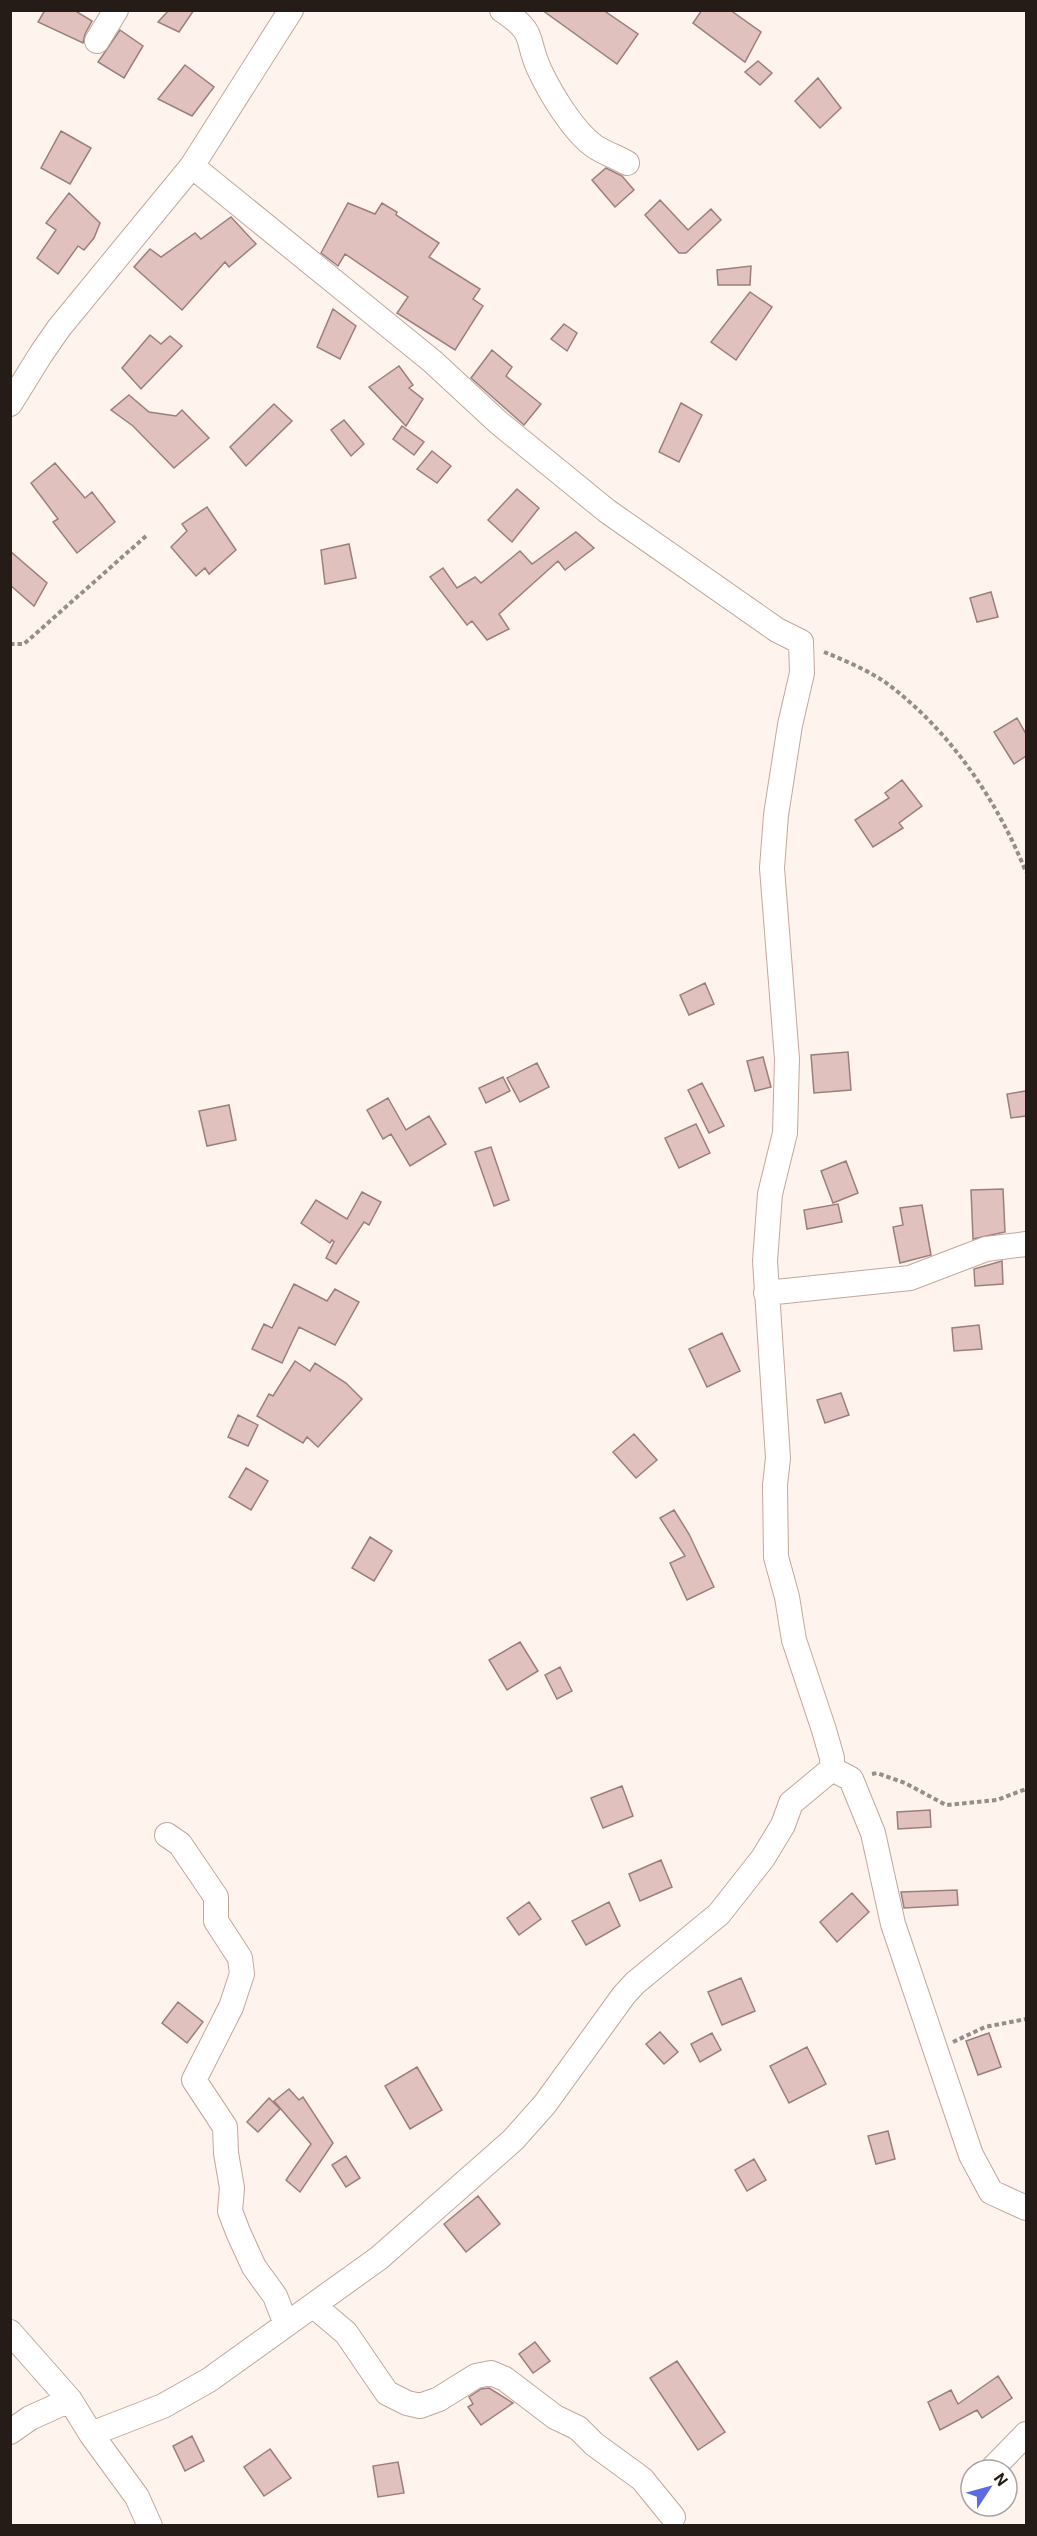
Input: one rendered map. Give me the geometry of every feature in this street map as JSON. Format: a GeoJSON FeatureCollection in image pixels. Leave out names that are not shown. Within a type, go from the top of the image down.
{"type":"FeatureCollection","features":[{"type":"Feature","properties":{"kind":"street"},"geometry":{"type":"LineString","coordinates":[[98,41],[116,10]]}},
{"type":"Feature","properties":{"kind":"street"},"geometry":{"type":"LineString","coordinates":[[10,404],[40,354],[59,328],[192,166],[291,10]]}},
{"type":"Feature","properties":{"kind":"street"},"geometry":{"type":"LineString","coordinates":[[502,10],[524,27],[531,36],[538,69],[558,103],[581,132],[593,145],[627,163]]}},
{"type":"Feature","properties":{"kind":"street"},"geometry":{"type":"LineString","coordinates":[[192,166],[432,361],[499,423],[607,511],[777,630],[801,642],[802,673],[786,747],[776,815],[772,868],[787,1059],[787,1104],[784,1133],[770,1194],[765,1261],[778,1458],[775,1485],[776,1557],[787,1597],[794,1640],[830,1748],[873,1833],[893,1924],[971,2155],[991,2192],[1026,2208]]}},
{"type":"Feature","properties":{"kind":"street"},"geometry":{"type":"LineString","coordinates":[[766,1293],[910,1278],[986,1249],[1026,1244]]}},
{"type":"Feature","properties":{"kind":"street"},"geometry":{"type":"LineString","coordinates":[[91,2434],[163,2406],[209,2380],[379,2258],[513,2140],[545,2104],[624,1995],[635,1983],[719,1914],[763,1858],[783,1825],[791,1803],[842,1774]]}},
{"type":"Feature","properties":{"kind":"street"},"geometry":{"type":"LineString","coordinates":[[167,1835],[180,1845],[216,1897],[216,1921],[240,1958],[242,1974],[231,2007],[194,2080],[225,2127],[226,2153],[232,2188],[230,2211],[254,2267],[275,2296],[286,2324]]}},
{"type":"Feature","properties":{"kind":"street"},"geometry":{"type":"LineString","coordinates":[[314,2306],[346,2333],[387,2393],[407,2403],[420,2406],[438,2399],[476,2376],[491,2373],[505,2379],[555,2417],[578,2428],[594,2444],[642,2479],[673,2517]]}},
{"type":"Feature","properties":{"kind":"street"},"geometry":{"type":"LineString","coordinates":[[10,2332],[70,2400],[91,2434],[137,2497],[150,2526]]}},
{"type":"Feature","properties":{"kind":"street"},"geometry":{"type":"LineString","coordinates":[[10,2432],[30,2418],[70,2400]]}},
{"type":"Feature","properties":{"kind":"street"},"geometry":{"type":"LineString","coordinates":[[1003,2458],[1026,2434]]}},
{"type":"Feature","properties":{"kind":"path"},"geometry":{"type":"LineString","coordinates":[[10,645],[24,644],[146,536]]}},
{"type":"Feature","properties":{"kind":"path"},"geometry":{"type":"LineString","coordinates":[[801,642],[843,660],[885,682],[918,711],[962,756],[1014,841],[1026,872]]}},
{"type":"Feature","properties":{"kind":"path"},"geometry":{"type":"LineString","coordinates":[[842,1774],[877,1773],[905,1783],[946,1805],[998,1800],[1026,1789]]}},
{"type":"Feature","properties":{"kind":"path"},"geometry":{"type":"LineString","coordinates":[[937,2049],[985,2027],[1026,2019]]}},
{"type":"Feature","properties":{"kind":"building"},"geometry":{"type":"Polygon","coordinates":[[[45,10],[74,10],[92,21],[83,43],[38,22],[45,10]]]}},
{"type":"Feature","properties":{"kind":"building"},"geometry":{"type":"Polygon","coordinates":[[[169,10],[194,10],[179,32],[158,22],[169,10]]]}},
{"type":"Feature","properties":{"kind":"building"},"geometry":{"type":"Polygon","coordinates":[[[542,10],[603,10],[638,34],[617,64],[542,10]]]}},
{"type":"Feature","properties":{"kind":"building"},"geometry":{"type":"Polygon","coordinates":[[[702,10],[730,10],[761,32],[745,62],[693,23],[702,10]]]}},
{"type":"Feature","properties":{"kind":"building"},"geometry":{"type":"Polygon","coordinates":[[[120,30],[143,46],[124,78],[98,62],[120,30]]]}},
{"type":"Feature","properties":{"kind":"building"},"geometry":{"type":"Polygon","coordinates":[[[758,61],[772,73],[760,85],[745,72],[758,61]]]}},
{"type":"Feature","properties":{"kind":"building"},"geometry":{"type":"Polygon","coordinates":[[[185,65],[214,87],[192,116],[158,99],[185,65]]]}},
{"type":"Feature","properties":{"kind":"building"},"geometry":{"type":"Polygon","coordinates":[[[818,78],[841,108],[820,128],[795,101],[818,78]]]}},
{"type":"Feature","properties":{"kind":"building"},"geometry":{"type":"Polygon","coordinates":[[[61,131],[91,148],[70,184],[41,168],[61,131]]]}},
{"type":"Feature","properties":{"kind":"building"},"geometry":{"type":"Polygon","coordinates":[[[606,168],[622,176],[634,190],[615,207],[592,180],[606,168]]]}},
{"type":"Feature","properties":{"kind":"building"},"geometry":{"type":"Polygon","coordinates":[[[69,193],[100,223],[94,238],[84,250],[78,246],[58,274],[37,258],[56,230],[46,223],[69,193]]]}},
{"type":"Feature","properties":{"kind":"building"},"geometry":{"type":"Polygon","coordinates":[[[660,200],[688,230],[711,209],[721,220],[686,253],[679,253],[645,215],[660,200]]]}},
{"type":"Feature","properties":{"kind":"building"},"geometry":{"type":"Polygon","coordinates":[[[348,203],[375,214],[382,203],[397,212],[396,215],[439,243],[429,257],[480,289],[473,299],[483,306],[455,350],[397,313],[408,297],[345,254],[338,266],[321,253],[348,203]]]}},
{"type":"Feature","properties":{"kind":"building"},"geometry":{"type":"Polygon","coordinates":[[[231,217],[256,244],[229,267],[225,262],[182,310],[134,267],[150,249],[161,257],[195,233],[201,239],[231,217]]]}},
{"type":"Feature","properties":{"kind":"building"},"geometry":{"type":"Polygon","coordinates":[[[751,266],[750,285],[718,285],[717,270],[751,266]]]}},
{"type":"Feature","properties":{"kind":"building"},"geometry":{"type":"Polygon","coordinates":[[[750,292],[772,307],[736,360],[711,342],[750,292]]]}},
{"type":"Feature","properties":{"kind":"building"},"geometry":{"type":"Polygon","coordinates":[[[333,309],[356,326],[340,359],[317,347],[333,309]]]}},
{"type":"Feature","properties":{"kind":"building"},"geometry":{"type":"Polygon","coordinates":[[[564,324],[577,333],[567,351],[551,339],[564,324]]]}},
{"type":"Feature","properties":{"kind":"building"},"geometry":{"type":"Polygon","coordinates":[[[150,335],[161,344],[170,336],[182,346],[141,389],[122,368],[150,335]]]}},
{"type":"Feature","properties":{"kind":"building"},"geometry":{"type":"Polygon","coordinates":[[[492,350],[512,367],[506,376],[541,404],[524,425],[471,378],[492,350]]]}},
{"type":"Feature","properties":{"kind":"building"},"geometry":{"type":"Polygon","coordinates":[[[399,366],[413,385],[409,388],[423,399],[406,426],[369,387],[399,366]]]}},
{"type":"Feature","properties":{"kind":"building"},"geometry":{"type":"Polygon","coordinates":[[[129,395],[149,412],[176,416],[182,410],[209,438],[174,468],[133,426],[111,410],[129,395]]]}},
{"type":"Feature","properties":{"kind":"building"},"geometry":{"type":"Polygon","coordinates":[[[681,403],[702,415],[679,462],[659,452],[681,403]]]}},
{"type":"Feature","properties":{"kind":"building"},"geometry":{"type":"Polygon","coordinates":[[[274,404],[292,421],[246,466],[230,447],[274,404]]]}},
{"type":"Feature","properties":{"kind":"building"},"geometry":{"type":"Polygon","coordinates":[[[344,420],[364,444],[351,456],[331,430],[344,420]]]}},
{"type":"Feature","properties":{"kind":"building"},"geometry":{"type":"Polygon","coordinates":[[[402,426],[424,442],[414,455],[393,439],[402,426]]]}},
{"type":"Feature","properties":{"kind":"building"},"geometry":{"type":"Polygon","coordinates":[[[432,451],[451,466],[437,483],[417,469],[432,451]]]}},
{"type":"Feature","properties":{"kind":"building"},"geometry":{"type":"Polygon","coordinates":[[[55,463],[85,498],[92,492],[115,522],[77,553],[53,522],[58,519],[31,483],[55,463]]]}},
{"type":"Feature","properties":{"kind":"building"},"geometry":{"type":"Polygon","coordinates":[[[517,489],[539,508],[512,542],[488,520],[517,489]]]}},
{"type":"Feature","properties":{"kind":"building"},"geometry":{"type":"Polygon","coordinates":[[[207,507],[236,550],[209,574],[205,568],[196,576],[171,547],[187,531],[182,524],[207,507]]]}},
{"type":"Feature","properties":{"kind":"building"},"geometry":{"type":"Polygon","coordinates":[[[576,532],[594,548],[565,570],[558,561],[499,614],[509,629],[487,640],[472,621],[467,625],[430,577],[443,568],[457,588],[475,577],[481,583],[520,551],[532,564],[576,532]]]}},
{"type":"Feature","properties":{"kind":"building"},"geometry":{"type":"Polygon","coordinates":[[[349,544],[356,578],[325,584],[321,550],[349,544]]]}},
{"type":"Feature","properties":{"kind":"building"},"geometry":{"type":"Polygon","coordinates":[[[10,551],[47,583],[34,606],[10,585],[10,551]]]}},
{"type":"Feature","properties":{"kind":"building"},"geometry":{"type":"Polygon","coordinates":[[[991,592],[998,617],[977,622],[970,598],[991,592]]]}},
{"type":"Feature","properties":{"kind":"building"},"geometry":{"type":"Polygon","coordinates":[[[1017,718],[1026,734],[1026,756],[1014,764],[994,732],[1017,718]]]}},
{"type":"Feature","properties":{"kind":"building"},"geometry":{"type":"Polygon","coordinates":[[[902,780],[922,806],[899,823],[903,828],[873,847],[855,820],[889,798],[885,793],[902,780]]]}},
{"type":"Feature","properties":{"kind":"building"},"geometry":{"type":"Polygon","coordinates":[[[705,983],[714,1004],[689,1015],[680,995],[705,983]]]}},
{"type":"Feature","properties":{"kind":"building"},"geometry":{"type":"Polygon","coordinates":[[[848,1052],[851,1090],[814,1093],[811,1055],[848,1052]]]}},
{"type":"Feature","properties":{"kind":"building"},"geometry":{"type":"Polygon","coordinates":[[[763,1057],[771,1087],[755,1091],[747,1061],[763,1057]]]}},
{"type":"Feature","properties":{"kind":"building"},"geometry":{"type":"Polygon","coordinates":[[[537,1063],[549,1087],[520,1102],[507,1078],[537,1063]]]}},
{"type":"Feature","properties":{"kind":"building"},"geometry":{"type":"Polygon","coordinates":[[[503,1077],[510,1091],[486,1103],[479,1088],[503,1077]]]}},
{"type":"Feature","properties":{"kind":"building"},"geometry":{"type":"Polygon","coordinates":[[[702,1083],[724,1126],[709,1133],[688,1090],[702,1083]]]}},
{"type":"Feature","properties":{"kind":"building"},"geometry":{"type":"Polygon","coordinates":[[[1026,1091],[1026,1116],[1011,1118],[1007,1094],[1026,1091]]]}},
{"type":"Feature","properties":{"kind":"building"},"geometry":{"type":"Polygon","coordinates":[[[388,1098],[406,1130],[429,1116],[446,1144],[410,1166],[391,1134],[383,1139],[367,1110],[388,1098]]]}},
{"type":"Feature","properties":{"kind":"building"},"geometry":{"type":"Polygon","coordinates":[[[229,1105],[236,1140],[207,1146],[199,1111],[229,1105]]]}},
{"type":"Feature","properties":{"kind":"building"},"geometry":{"type":"Polygon","coordinates":[[[696,1124],[710,1153],[679,1168],[665,1138],[696,1124]]]}},
{"type":"Feature","properties":{"kind":"building"},"geometry":{"type":"Polygon","coordinates":[[[491,1147],[509,1200],[494,1206],[475,1152],[491,1147]]]}},
{"type":"Feature","properties":{"kind":"building"},"geometry":{"type":"Polygon","coordinates":[[[846,1161],[858,1193],[833,1203],[821,1171],[846,1161]]]}},
{"type":"Feature","properties":{"kind":"building"},"geometry":{"type":"Polygon","coordinates":[[[1003,1189],[1005,1232],[973,1239],[971,1190],[1003,1189]]]}},
{"type":"Feature","properties":{"kind":"building"},"geometry":{"type":"Polygon","coordinates":[[[362,1192],[381,1202],[369,1225],[364,1222],[336,1264],[326,1258],[334,1242],[332,1240],[330,1243],[301,1223],[316,1200],[347,1219],[362,1192]]]}},
{"type":"Feature","properties":{"kind":"building"},"geometry":{"type":"Polygon","coordinates":[[[838,1204],[842,1222],[807,1229],[804,1210],[838,1204]]]}},
{"type":"Feature","properties":{"kind":"building"},"geometry":{"type":"Polygon","coordinates":[[[922,1205],[931,1255],[900,1263],[893,1227],[903,1225],[900,1208],[922,1205]]]}},
{"type":"Feature","properties":{"kind":"building"},"geometry":{"type":"Polygon","coordinates":[[[1002,1261],[1003,1284],[975,1286],[974,1269],[1002,1261]]]}},
{"type":"Feature","properties":{"kind":"building"},"geometry":{"type":"Polygon","coordinates":[[[294,1284],[327,1301],[335,1289],[359,1302],[335,1345],[299,1327],[282,1363],[252,1349],[264,1324],[272,1328],[294,1284]]]}},
{"type":"Feature","properties":{"kind":"building"},"geometry":{"type":"Polygon","coordinates":[[[979,1325],[982,1349],[954,1351],[952,1328],[979,1325]]]}},
{"type":"Feature","properties":{"kind":"building"},"geometry":{"type":"Polygon","coordinates":[[[722,1333],[740,1371],[707,1387],[689,1349],[722,1333]]]}},
{"type":"Feature","properties":{"kind":"building"},"geometry":{"type":"Polygon","coordinates":[[[295,1361],[310,1371],[315,1363],[346,1383],[362,1399],[318,1447],[307,1437],[303,1443],[257,1416],[269,1394],[273,1396],[295,1361]]]}},
{"type":"Feature","properties":{"kind":"building"},"geometry":{"type":"Polygon","coordinates":[[[841,1393],[849,1415],[825,1423],[817,1400],[841,1393]]]}},
{"type":"Feature","properties":{"kind":"building"},"geometry":{"type":"Polygon","coordinates":[[[238,1415],[258,1425],[248,1446],[228,1437],[238,1415]]]}},
{"type":"Feature","properties":{"kind":"building"},"geometry":{"type":"Polygon","coordinates":[[[634,1434],[657,1460],[636,1478],[613,1452],[634,1434]]]}},
{"type":"Feature","properties":{"kind":"building"},"geometry":{"type":"Polygon","coordinates":[[[246,1468],[268,1481],[251,1510],[229,1497],[246,1468]]]}},
{"type":"Feature","properties":{"kind":"building"},"geometry":{"type":"Polygon","coordinates":[[[674,1510],[689,1534],[714,1587],[687,1600],[670,1563],[685,1556],[660,1518],[674,1510]]]}},
{"type":"Feature","properties":{"kind":"building"},"geometry":{"type":"Polygon","coordinates":[[[370,1537],[392,1551],[374,1581],[352,1568],[370,1537]]]}},
{"type":"Feature","properties":{"kind":"building"},"geometry":{"type":"Polygon","coordinates":[[[520,1642],[538,1671],[507,1690],[489,1660],[520,1642]]]}},
{"type":"Feature","properties":{"kind":"building"},"geometry":{"type":"Polygon","coordinates":[[[560,1667],[572,1691],[557,1699],[545,1675],[560,1667]]]}},
{"type":"Feature","properties":{"kind":"building"},"geometry":{"type":"Polygon","coordinates":[[[622,1786],[633,1816],[603,1828],[591,1798],[622,1786]]]}},
{"type":"Feature","properties":{"kind":"building"},"geometry":{"type":"Polygon","coordinates":[[[930,1810],[931,1827],[898,1829],[897,1812],[930,1810]]]}},
{"type":"Feature","properties":{"kind":"building"},"geometry":{"type":"Polygon","coordinates":[[[661,1860],[672,1887],[640,1901],[629,1874],[661,1860]]]}},
{"type":"Feature","properties":{"kind":"building"},"geometry":{"type":"Polygon","coordinates":[[[957,1890],[958,1905],[904,1908],[901,1892],[957,1890]]]}},
{"type":"Feature","properties":{"kind":"building"},"geometry":{"type":"Polygon","coordinates":[[[852,1893],[869,1912],[837,1942],[820,1922],[852,1893]]]}},
{"type":"Feature","properties":{"kind":"building"},"geometry":{"type":"Polygon","coordinates":[[[529,1902],[541,1919],[519,1935],[507,1918],[529,1902]]]}},
{"type":"Feature","properties":{"kind":"building"},"geometry":{"type":"Polygon","coordinates":[[[609,1902],[620,1926],[586,1945],[572,1921],[609,1902]]]}},
{"type":"Feature","properties":{"kind":"building"},"geometry":{"type":"Polygon","coordinates":[[[741,1978],[755,2011],[722,2025],[708,1992],[741,1978]]]}},
{"type":"Feature","properties":{"kind":"building"},"geometry":{"type":"Polygon","coordinates":[[[178,2002],[203,2022],[187,2043],[162,2023],[178,2002]]]}},
{"type":"Feature","properties":{"kind":"building"},"geometry":{"type":"Polygon","coordinates":[[[660,2032],[678,2052],[664,2064],[646,2044],[660,2032]]]}},
{"type":"Feature","properties":{"kind":"building"},"geometry":{"type":"Polygon","coordinates":[[[712,2033],[721,2050],[700,2062],[691,2044],[712,2033]]]}},
{"type":"Feature","properties":{"kind":"building"},"geometry":{"type":"Polygon","coordinates":[[[989,2033],[1001,2067],[978,2075],[966,2041],[989,2033]]]}},
{"type":"Feature","properties":{"kind":"building"},"geometry":{"type":"Polygon","coordinates":[[[807,2047],[826,2084],[789,2103],[770,2066],[807,2047]]]}},
{"type":"Feature","properties":{"kind":"building"},"geometry":{"type":"Polygon","coordinates":[[[417,2067],[442,2110],[410,2129],[385,2086],[417,2067]]]}},
{"type":"Feature","properties":{"kind":"building"},"geometry":{"type":"Polygon","coordinates":[[[289,2089],[299,2100],[303,2097],[333,2143],[300,2192],[286,2180],[311,2144],[274,2101],[289,2089]]]}},
{"type":"Feature","properties":{"kind":"building"},"geometry":{"type":"Polygon","coordinates":[[[269,2098],[280,2109],[258,2132],[247,2122],[269,2098]]]}},
{"type":"Feature","properties":{"kind":"building"},"geometry":{"type":"Polygon","coordinates":[[[888,2131],[895,2159],[876,2164],[868,2136],[888,2131]]]}},
{"type":"Feature","properties":{"kind":"building"},"geometry":{"type":"Polygon","coordinates":[[[346,2156],[360,2178],[346,2187],[332,2165],[346,2156]]]}},
{"type":"Feature","properties":{"kind":"building"},"geometry":{"type":"Polygon","coordinates":[[[754,2159],[766,2180],[747,2191],[735,2170],[754,2159]]]}},
{"type":"Feature","properties":{"kind":"building"},"geometry":{"type":"Polygon","coordinates":[[[478,2196],[500,2224],[466,2252],[444,2224],[478,2196]]]}},
{"type":"Feature","properties":{"kind":"building"},"geometry":{"type":"Polygon","coordinates":[[[535,2342],[550,2361],[533,2373],[519,2354],[535,2342]]]}},
{"type":"Feature","properties":{"kind":"building"},"geometry":{"type":"Polygon","coordinates":[[[677,2361],[725,2432],[698,2450],[650,2378],[677,2361]]]}},
{"type":"Feature","properties":{"kind":"building"},"geometry":{"type":"Polygon","coordinates":[[[998,2376],[1012,2398],[982,2418],[977,2410],[940,2430],[928,2402],[951,2390],[958,2404],[998,2376]]]}},
{"type":"Feature","properties":{"kind":"building"},"geometry":{"type":"Polygon","coordinates":[[[489,2388],[513,2403],[481,2425],[468,2407],[473,2404],[469,2397],[481,2389],[489,2388]]]}},
{"type":"Feature","properties":{"kind":"building"},"geometry":{"type":"Polygon","coordinates":[[[192,2436],[204,2461],[185,2471],[173,2446],[192,2436]]]}},
{"type":"Feature","properties":{"kind":"building"},"geometry":{"type":"Polygon","coordinates":[[[270,2449],[291,2478],[264,2496],[244,2467],[270,2449]]]}},
{"type":"Feature","properties":{"kind":"building"},"geometry":{"type":"Polygon","coordinates":[[[398,2462],[404,2493],[378,2497],[373,2466],[398,2462]]]}}]}
